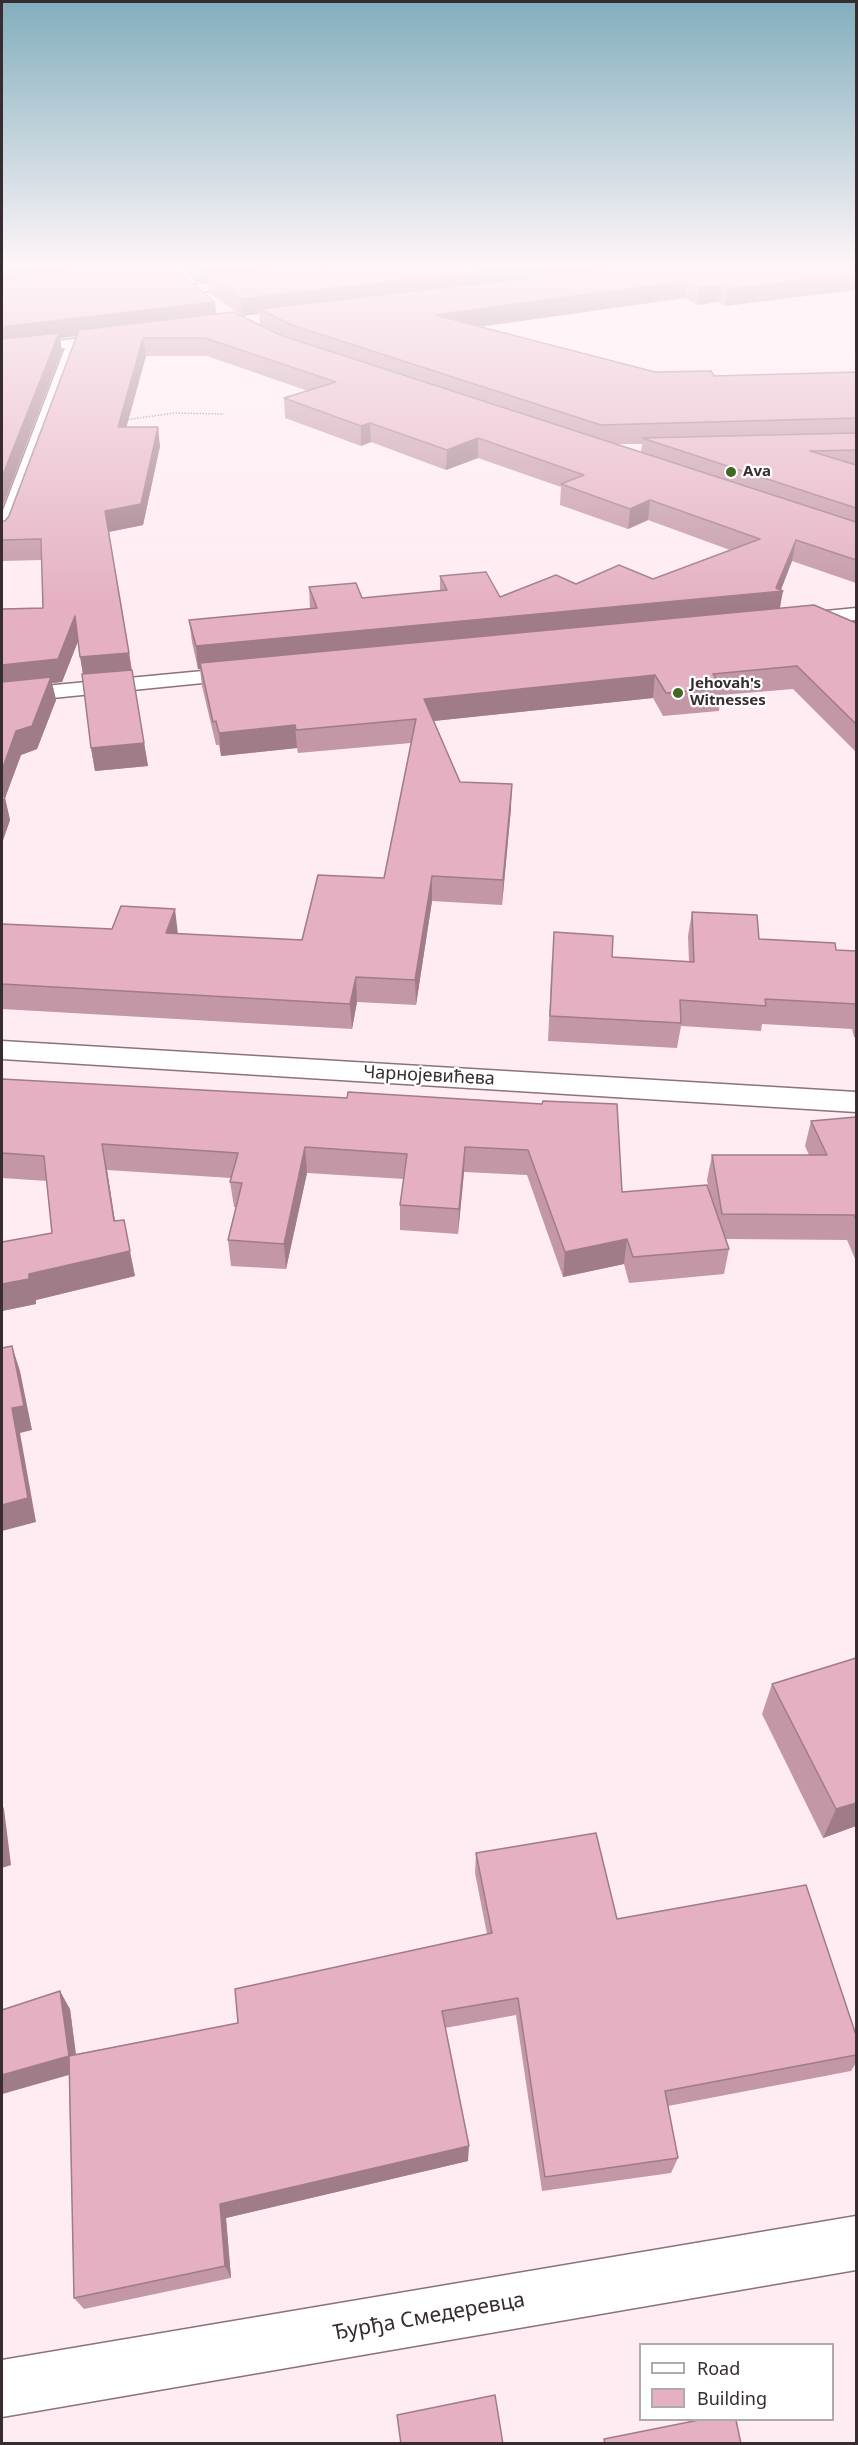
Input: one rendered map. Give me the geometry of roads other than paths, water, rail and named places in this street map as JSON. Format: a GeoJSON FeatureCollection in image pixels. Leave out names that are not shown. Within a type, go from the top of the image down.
{"type":"FeatureCollection","features":[{"type":"Feature","properties":{"kind":"street"},"geometry":{"type":"LineString","coordinates":[[2,536],[61,378]]}},
{"type":"Feature","properties":{"kind":"street"},"geometry":{"type":"LineString","coordinates":[[773,622],[856,614]]}},
{"type":"Feature","properties":{"kind":"street"},"geometry":{"type":"LineString","coordinates":[[2,697],[263,672]]}},
{"type":"Feature","properties":{"kind":"street","name":"Чарнојевићева"},"geometry":{"type":"LineString","coordinates":[[2,1050],[856,1102]]}},
{"type":"Feature","properties":{"kind":"street","name":"Ђурђа Смедеревца"},"geometry":{"type":"LineString","coordinates":[[2,2389],[856,2243]]}},
{"type":"Feature","properties":{"kind":"place","name":"Ava"},"geometry":{"type":"Point","coordinates":[731,472]}},
{"type":"Feature","properties":{"kind":"place","name":"Jehovah's Witnesses"},"geometry":{"type":"Point","coordinates":[678,693]}}]}
